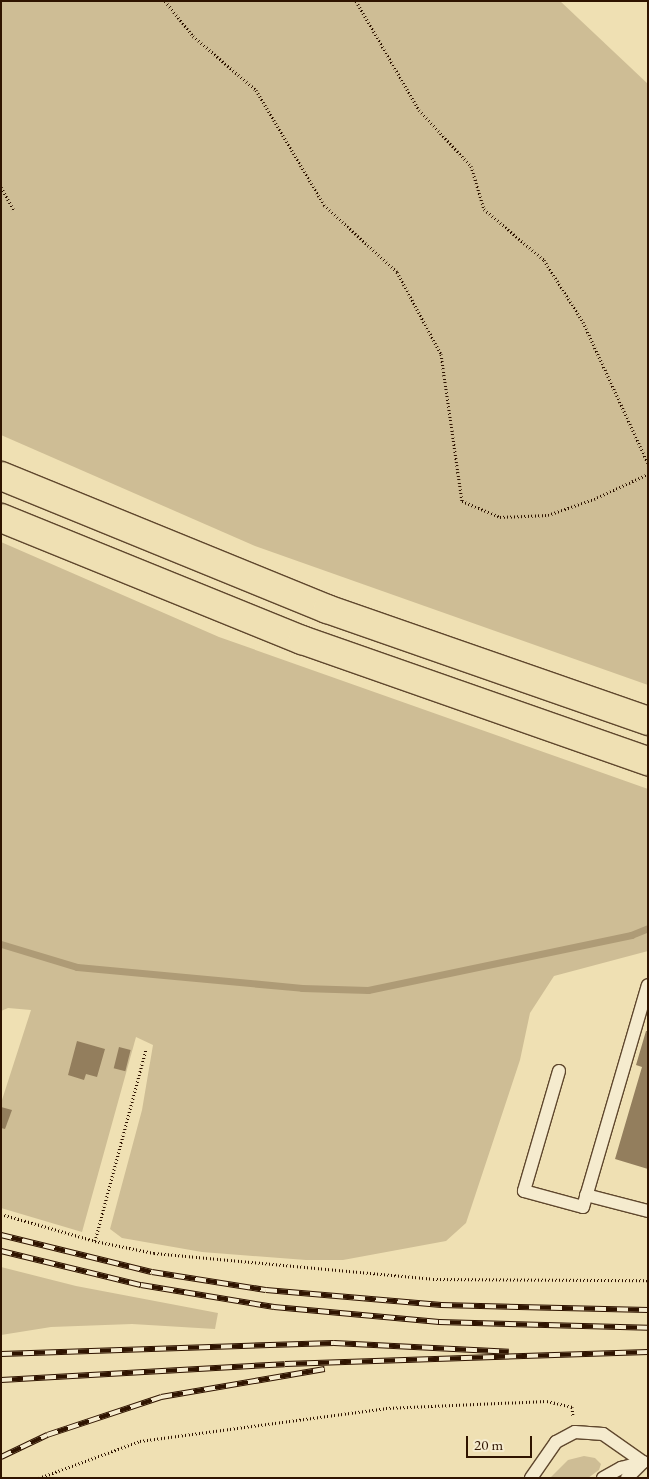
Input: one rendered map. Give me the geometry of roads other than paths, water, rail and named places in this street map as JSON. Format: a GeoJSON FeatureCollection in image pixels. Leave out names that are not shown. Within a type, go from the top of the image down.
{"type":"FeatureCollection","features":[{"type":"Feature","properties":{"kind":"main road"},"geometry":{"type":"LineString","coordinates":[[1,476],[327,609],[648,721]]}},
{"type":"Feature","properties":{"kind":"main road"},"geometry":{"type":"LineString","coordinates":[[1,518],[294,636],[648,761]]}},
{"type":"Feature","properties":{"kind":"lane"},"geometry":{"type":"LineString","coordinates":[[559,1071],[524,1191],[583,1207],[648,985]]}},
{"type":"Feature","properties":{"kind":"lane"},"geometry":{"type":"LineString","coordinates":[[586,1195],[648,1211]]}},
{"type":"Feature","properties":{"kind":"lane"},"geometry":{"type":"LineString","coordinates":[[531,1478],[556,1442],[574,1432],[602,1434],[645,1460]]}},
{"type":"Feature","properties":{"kind":"lane"},"geometry":{"type":"LineString","coordinates":[[603,1478],[621,1468],[645,1460]]}},
{"type":"Feature","properties":{"kind":"lane"},"geometry":{"type":"LineString","coordinates":[[627,1478],[645,1460]]}},
{"type":"Feature","properties":{"kind":"waterway"},"geometry":{"type":"LineString","coordinates":[[1,944],[77,967],[302,988],[368,990],[631,935],[648,928]]}},
{"type":"Feature","properties":{"kind":"railway"},"geometry":{"type":"LineString","coordinates":[[1,1235],[152,1272],[266,1290],[441,1305],[648,1310]]}},
{"type":"Feature","properties":{"kind":"railway"},"geometry":{"type":"LineString","coordinates":[[1,1251],[141,1285],[274,1307],[439,1322],[648,1328]]}},
{"type":"Feature","properties":{"kind":"railway"},"geometry":{"type":"LineString","coordinates":[[1,1354],[334,1343],[509,1352]]}},
{"type":"Feature","properties":{"kind":"railway"},"geometry":{"type":"LineString","coordinates":[[1,1380],[285,1364],[648,1352]]}},
{"type":"Feature","properties":{"kind":"railway"},"geometry":{"type":"LineString","coordinates":[[1,1457],[47,1435],[161,1397],[325,1369]]}}]}
